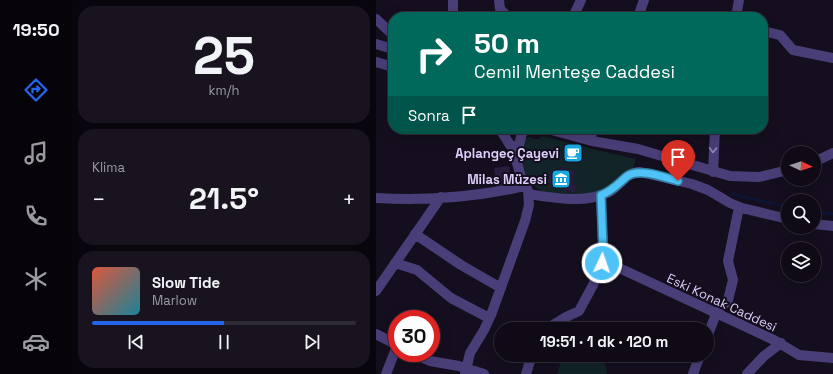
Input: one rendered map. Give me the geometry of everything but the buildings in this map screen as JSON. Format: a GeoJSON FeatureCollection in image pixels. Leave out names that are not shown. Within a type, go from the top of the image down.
{"type":"FeatureCollection","features":[{"type":"Feature","properties":{"kind":"street"},"geometry":{"type":"LineString","coordinates":[[453,0],[453,12]]}},
{"type":"Feature","properties":{"kind":"street"},"geometry":{"type":"LineString","coordinates":[[499,0],[500,9],[503,12]]}},
{"type":"Feature","properties":{"kind":"street"},"geometry":{"type":"LineString","coordinates":[[575,12],[581,0]]}},
{"type":"Feature","properties":{"kind":"street"},"geometry":{"type":"LineString","coordinates":[[640,12],[644,0]]}},
{"type":"Feature","properties":{"kind":"street"},"geometry":{"type":"LineString","coordinates":[[737,12],[740,0]]}},
{"type":"Feature","properties":{"kind":"street"},"geometry":{"type":"LineString","coordinates":[[376,19],[388,30]]}},
{"type":"Feature","properties":{"kind":"street"},"geometry":{"type":"LineString","coordinates":[[768,32],[780,35],[793,50],[833,58]]}},
{"type":"Feature","properties":{"kind":"street"},"geometry":{"type":"LineString","coordinates":[[376,44],[388,48]]}},
{"type":"Feature","properties":{"kind":"street"},"geometry":{"type":"LineString","coordinates":[[376,62],[388,66]]}},
{"type":"Feature","properties":{"kind":"street"},"geometry":{"type":"LineString","coordinates":[[503,134],[510,145],[518,148]]}},
{"type":"Feature","properties":{"kind":"street"},"geometry":{"type":"LineString","coordinates":[[466,371],[470,354],[490,318],[525,221],[528,205],[527,190],[518,169],[518,148],[522,134]]}},
{"type":"Feature","properties":{"kind":"street"},"geometry":{"type":"LineString","coordinates":[[566,134],[592,141],[638,149],[730,176],[750,177],[781,171]]}},
{"type":"Feature","properties":{"kind":"street"},"geometry":{"type":"LineString","coordinates":[[591,134],[592,141]]}},
{"type":"Feature","properties":{"kind":"street"},"geometry":{"type":"LineString","coordinates":[[713,172],[715,134]]}},
{"type":"Feature","properties":{"kind":"street"},"geometry":{"type":"LineString","coordinates":[[821,159],[833,153]]}},
{"type":"Feature","properties":{"kind":"street"},"geometry":{"type":"LineString","coordinates":[[376,198],[408,199],[527,190],[553,198],[574,199],[601,195],[614,189],[631,174],[640,172],[700,187],[739,207],[781,217]]}},
{"type":"Feature","properties":{"kind":"street"},"geometry":{"type":"LineString","coordinates":[[558,322],[579,311],[593,285],[602,260],[601,195]]}},
{"type":"Feature","properties":{"kind":"street"},"geometry":{"type":"LineString","coordinates":[[376,291],[441,197]]}},
{"type":"Feature","properties":{"kind":"street"},"geometry":{"type":"LineString","coordinates":[[713,322],[716,314],[728,300],[733,280],[728,261],[739,207]]}},
{"type":"Feature","properties":{"kind":"street"},"geometry":{"type":"LineString","coordinates":[[821,225],[833,226]]}},
{"type":"Feature","properties":{"kind":"street"},"geometry":{"type":"LineString","coordinates":[[416,234],[461,265],[501,288]]}},
{"type":"Feature","properties":{"kind":"street","name":"Eski Konak Caddesi"},"geometry":{"type":"LineString","coordinates":[[602,260],[781,343],[799,355],[833,358]]}},
{"type":"Feature","properties":{"kind":"street"},"geometry":{"type":"LineString","coordinates":[[395,263],[417,270],[451,298],[490,318]]}},
{"type":"Feature","properties":{"kind":"street"},"geometry":{"type":"LineString","coordinates":[[376,334],[388,341]]}},
{"type":"Feature","properties":{"kind":"street"},"geometry":{"type":"LineString","coordinates":[[747,374],[764,356],[781,343]]}},
{"type":"Feature","properties":{"kind":"street"},"geometry":{"type":"LineString","coordinates":[[386,374],[391,362]]}},
{"type":"Feature","properties":{"kind":"street"},"geometry":{"type":"LineString","coordinates":[[434,362],[466,371],[484,374]]}},
{"type":"Feature","properties":{"kind":"street"},"geometry":{"type":"LineString","coordinates":[[526,374],[530,362]]}},
{"type":"Feature","properties":{"kind":"street"},"geometry":{"type":"LineString","coordinates":[[693,374],[697,362]]}},
{"type":"Feature","properties":{"kind":"shaded area"},"geometry":{"type":"Polygon","coordinates":[[[542,136],[636,159],[633,168],[608,189],[577,197],[544,192],[530,184],[522,169],[521,156],[525,139],[530,137],[539,139],[542,136]],[[560,167],[558,175],[550,173],[547,183],[560,186],[559,189],[575,193],[577,186],[572,184],[575,171],[560,167]]]}},
{"type":"Feature","properties":{"kind":"shaded area"},"geometry":{"type":"Polygon","coordinates":[[[560,362],[605,362],[607,374],[557,374],[560,362]]]}},
{"type":"Feature","properties":{"kind":"waterway"},"geometry":{"type":"LineString","coordinates":[[732,194],[781,205]]}},
{"type":"Feature","properties":{"kind":"waterway"},"geometry":{"type":"LineString","coordinates":[[821,213],[833,214]]}},
{"type":"Feature","properties":{"kind":"place","name":"Aplangeç Çayevi"},"geometry":{"type":"Point","coordinates":[573,153]}},
{"type":"Feature","properties":{"kind":"place","name":"Milas Müzesi"},"geometry":{"type":"Point","coordinates":[561,179]}},
{"type":"Feature","properties":{"kind":"route"},"geometry":{"type":"LineString","coordinates":[[602,263],[603,247],[601,195],[614,189],[627,176],[635,172],[651,174],[678,181]]}}]}
